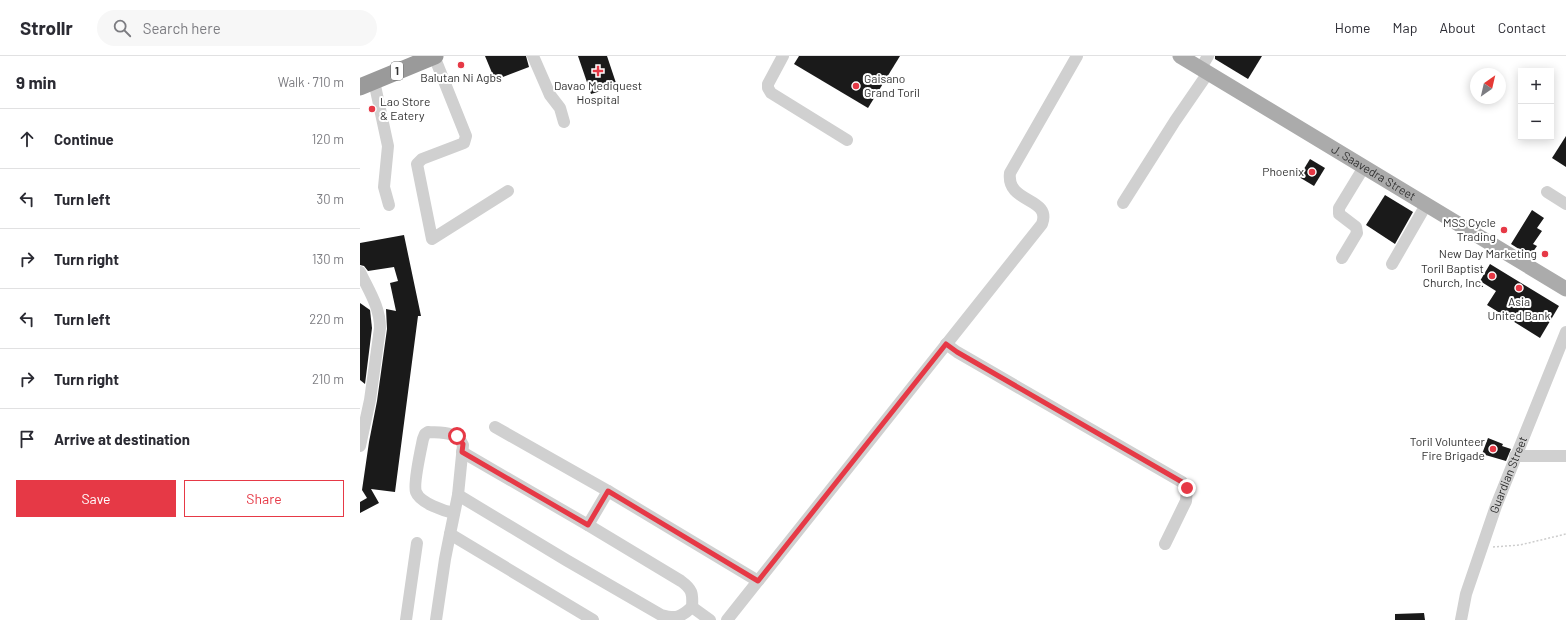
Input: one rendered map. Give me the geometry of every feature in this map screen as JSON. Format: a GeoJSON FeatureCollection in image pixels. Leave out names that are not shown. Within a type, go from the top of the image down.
{"type":"FeatureCollection","features":[{"type":"Feature","properties":{"kind":"highway","name":"1"},"geometry":{"type":"LineString","coordinates":[[367,84],[416,60],[434,56]]}},
{"type":"Feature","properties":{"kind":"main road","name":"J. Saavedra Street"},"geometry":{"type":"LineString","coordinates":[[1180,56],[1202,64],[1364,167],[1566,289]]}},
{"type":"Feature","properties":{"kind":"street"},"geometry":{"type":"LineString","coordinates":[[434,56],[466,136],[464,142],[420,160],[418,164],[432,239],[508,191]]}},
{"type":"Feature","properties":{"kind":"street"},"geometry":{"type":"LineString","coordinates":[[533,56],[550,95],[560,108],[564,122]]}},
{"type":"Feature","properties":{"kind":"street"},"geometry":{"type":"LineString","coordinates":[[783,56],[768,84],[768,88],[771,93],[847,140]]}},
{"type":"Feature","properties":{"kind":"street"},"geometry":{"type":"LineString","coordinates":[[728,620],[1042,224],[1044,218],[1040,208],[1016,193],[1009,180],[1010,173],[1077,56]]}},
{"type":"Feature","properties":{"kind":"street"},"geometry":{"type":"LineString","coordinates":[[1123,203],[1175,120],[1202,64]]}},
{"type":"Feature","properties":{"kind":"street"},"geometry":{"type":"LineString","coordinates":[[367,84],[388,146],[384,187],[389,204]]}},
{"type":"Feature","properties":{"kind":"street"},"geometry":{"type":"LineString","coordinates":[[1342,258],[1357,233],[1357,230],[1356,227],[1339,214],[1339,208],[1364,167]]}},
{"type":"Feature","properties":{"kind":"street"},"geometry":{"type":"LineString","coordinates":[[1547,192],[1566,204]]}},
{"type":"Feature","properties":{"kind":"street"},"geometry":{"type":"LineString","coordinates":[[1392,264],[1426,205]]}},
{"type":"Feature","properties":{"kind":"street"},"geometry":{"type":"LineString","coordinates":[[360,272],[377,306],[380,317],[380,328],[370,400],[360,446]]}},
{"type":"Feature","properties":{"kind":"street","name":"Guardian Street"},"geometry":{"type":"LineString","coordinates":[[1461,620],[1466,594],[1481,548],[1515,456],[1566,332]]}},
{"type":"Feature","properties":{"kind":"street"},"geometry":{"type":"LineString","coordinates":[[946,344],[1182,482],[1187,488],[1186,501],[1165,544]]}},
{"type":"Feature","properties":{"kind":"street"},"geometry":{"type":"LineString","coordinates":[[495,427],[608,491],[758,581]]}},
{"type":"Feature","properties":{"kind":"street"},"geometry":{"type":"LineString","coordinates":[[436,620],[445,559],[458,495],[463,444],[462,441],[454,434],[428,432],[423,439],[416,479],[416,492],[420,497],[443,510],[454,514]]}},
{"type":"Feature","properties":{"kind":"street"},"geometry":{"type":"LineString","coordinates":[[458,495],[661,615],[673,618],[684,614],[692,607],[692,596],[689,587],[588,525],[462,452]]}},
{"type":"Feature","properties":{"kind":"street"},"geometry":{"type":"LineString","coordinates":[[1515,456],[1566,456]]}},
{"type":"Feature","properties":{"kind":"street"},"geometry":{"type":"LineString","coordinates":[[588,525],[608,491]]}},
{"type":"Feature","properties":{"kind":"street"},"geometry":{"type":"LineString","coordinates":[[450,534],[593,620]]}},
{"type":"Feature","properties":{"kind":"street"},"geometry":{"type":"LineString","coordinates":[[406,620],[417,543]]}},
{"type":"Feature","properties":{"kind":"street"},"geometry":{"type":"LineString","coordinates":[[692,607],[710,620]]}},
{"type":"Feature","properties":{"kind":"path"},"geometry":{"type":"LineString","coordinates":[[1481,548],[1520,545],[1566,534]]}},
{"type":"Feature","properties":{"kind":"building"},"geometry":{"type":"Polygon","coordinates":[[[485,56],[526,56],[529,67],[495,80],[485,56]]]}},
{"type":"Feature","properties":{"kind":"building","name":"Davao Mediquest Hospital"},"geometry":{"type":"Polygon","coordinates":[[[578,56],[607,56],[617,86],[591,94],[578,56]]]}},
{"type":"Feature","properties":{"kind":"building","name":"Gaisano Grand Toril"},"geometry":{"type":"Polygon","coordinates":[[[799,56],[900,56],[868,108],[794,64],[799,56]]]}},
{"type":"Feature","properties":{"kind":"building"},"geometry":{"type":"Polygon","coordinates":[[[1215,56],[1262,56],[1248,79],[1215,59],[1215,56]]]}},
{"type":"Feature","properties":{"kind":"building"},"geometry":{"type":"Polygon","coordinates":[[[1566,136],[1566,167],[1552,158],[1566,136]]]}},
{"type":"Feature","properties":{"kind":"building","name":"Phoenix"},"geometry":{"type":"Polygon","coordinates":[[[1310,159],[1325,168],[1314,186],[1299,177],[1310,159]]]}},
{"type":"Feature","properties":{"kind":"building"},"geometry":{"type":"Polygon","coordinates":[[[1385,195],[1413,212],[1395,244],[1366,225],[1385,195]]]}},
{"type":"Feature","properties":{"kind":"building"},"geometry":{"type":"Polygon","coordinates":[[[1532,210],[1544,218],[1537,228],[1542,231],[1533,244],[1537,246],[1530,256],[1511,244],[1532,210]]]}},
{"type":"Feature","properties":{"kind":"building"},"geometry":{"type":"Polygon","coordinates":[[[404,235],[421,316],[418,316],[395,492],[371,489],[379,503],[360,513],[360,502],[367,498],[362,490],[387,329],[386,309],[396,311],[390,283],[398,281],[394,267],[368,271],[364,266],[360,265],[360,243],[404,235]]]}},
{"type":"Feature","properties":{"kind":"building"},"geometry":{"type":"Polygon","coordinates":[[[1490,264],[1559,306],[1540,338],[1487,305],[1496,291],[1480,281],[1490,264]]]}},
{"type":"Feature","properties":{"kind":"building"},"geometry":{"type":"Polygon","coordinates":[[[360,303],[370,310],[372,328],[365,384],[360,380],[360,303]]]}},
{"type":"Feature","properties":{"kind":"building","name":"Toril Volunteer Fire Brigade"},"geometry":{"type":"Polygon","coordinates":[[[1488,438],[1511,449],[1506,461],[1482,454],[1488,438]]]}},
{"type":"Feature","properties":{"kind":"building"},"geometry":{"type":"Polygon","coordinates":[[[1424,613],[1425,620],[1395,620],[1395,614],[1424,613]]]}},
{"type":"Feature","properties":{"kind":"place","name":"Balutan Ni Agbs"},"geometry":{"type":"Point","coordinates":[461,65]}},
{"type":"Feature","properties":{"kind":"place","name":"Davao Mediquest Hospital"},"geometry":{"type":"Point","coordinates":[598,71]}},
{"type":"Feature","properties":{"kind":"place","name":"Gaisano Grand Toril"},"geometry":{"type":"Point","coordinates":[856,86]}},
{"type":"Feature","properties":{"kind":"place","name":"Lao Store & Eatery"},"geometry":{"type":"Point","coordinates":[372,109]}},
{"type":"Feature","properties":{"kind":"place","name":"Phoenix"},"geometry":{"type":"Point","coordinates":[1312,172]}},
{"type":"Feature","properties":{"kind":"place","name":"MSS Cycle Trading"},"geometry":{"type":"Point","coordinates":[1504,230]}},
{"type":"Feature","properties":{"kind":"place","name":"New Day Marketing"},"geometry":{"type":"Point","coordinates":[1545,254]}},
{"type":"Feature","properties":{"kind":"place","name":"Toril Baptist Church, Inc."},"geometry":{"type":"Point","coordinates":[1492,276]}},
{"type":"Feature","properties":{"kind":"place","name":"Asia United Bank"},"geometry":{"type":"Point","coordinates":[1519,288]}},
{"type":"Feature","properties":{"kind":"place","name":"Toril Volunteer Fire Brigade"},"geometry":{"type":"Point","coordinates":[1493,449]}},
{"type":"Feature","properties":{"kind":"route"},"geometry":{"type":"LineString","coordinates":[[457,436],[463,444],[462,452],[588,525],[608,491],[758,581],[946,344],[957,352],[1182,482],[1187,488]]}}]}
